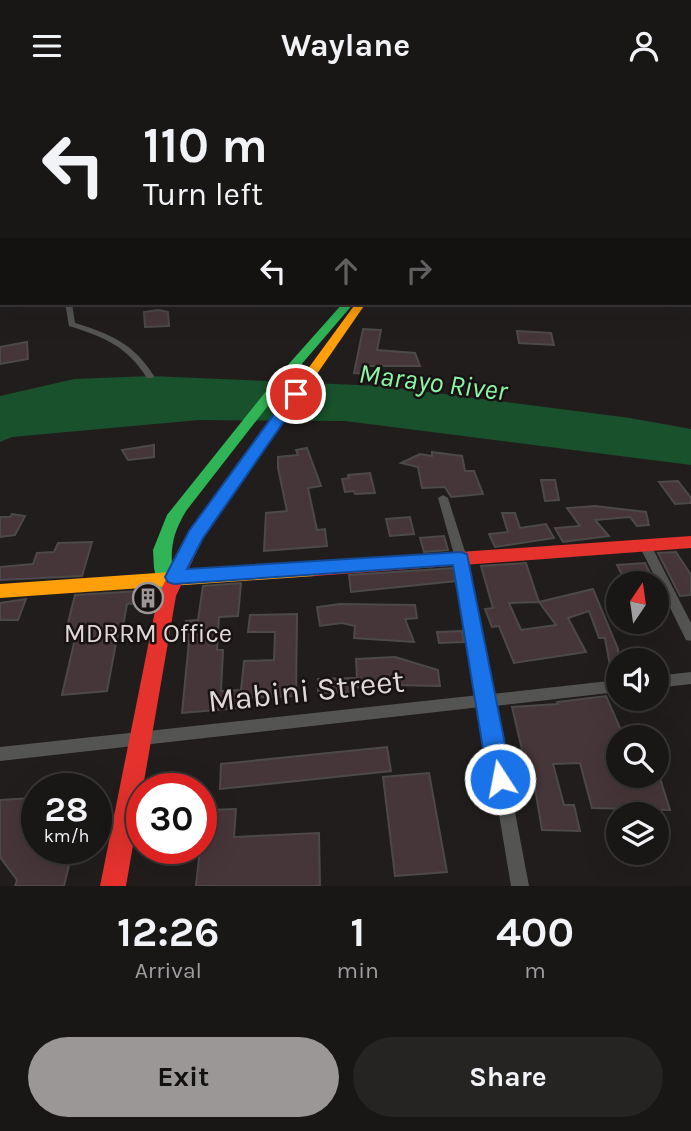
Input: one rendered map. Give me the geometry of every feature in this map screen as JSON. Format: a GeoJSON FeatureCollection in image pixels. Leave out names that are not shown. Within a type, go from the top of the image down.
{"type":"FeatureCollection","features":[{"type":"Feature","properties":{"kind":"main road"},"geometry":{"type":"LineString","coordinates":[[170,577],[162,547],[174,516],[201,478],[219,460],[306,347],[347,305]]}},
{"type":"Feature","properties":{"kind":"main road"},"geometry":{"type":"LineString","coordinates":[[113,886],[170,577],[239,472],[360,305]]}},
{"type":"Feature","properties":{"kind":"main road"},"geometry":{"type":"LineString","coordinates":[[0,590],[691,542]]}},
{"type":"Feature","properties":{"kind":"street"},"geometry":{"type":"LineString","coordinates":[[68,305],[72,324],[104,334],[141,358],[149,376]]}},
{"type":"Feature","properties":{"kind":"street"},"geometry":{"type":"LineString","coordinates":[[443,498],[461,558],[520,886]]}},
{"type":"Feature","properties":{"kind":"street"},"geometry":{"type":"LineString","coordinates":[[645,545],[691,636]]}},
{"type":"Feature","properties":{"kind":"street"},"geometry":{"type":"LineString","coordinates":[[669,681],[691,678]]}},
{"type":"Feature","properties":{"kind":"street","name":"Mabini Street"},"geometry":{"type":"LineString","coordinates":[[0,754],[606,687]]}},
{"type":"Feature","properties":{"kind":"shaded area"},"geometry":{"type":"Polygon","coordinates":[[[150,376],[381,386],[630,418],[691,429],[691,465],[345,421],[199,420],[12,437],[0,442],[0,396],[74,379],[150,376]]]}},
{"type":"Feature","properties":{"kind":"building"},"geometry":{"type":"Polygon","coordinates":[[[144,312],[168,312],[169,326],[145,327],[144,312]]]}},
{"type":"Feature","properties":{"kind":"building"},"geometry":{"type":"Polygon","coordinates":[[[363,329],[381,330],[377,350],[415,353],[420,366],[366,366],[365,374],[354,373],[363,329]]]}},
{"type":"Feature","properties":{"kind":"building"},"geometry":{"type":"Polygon","coordinates":[[[517,331],[551,333],[554,345],[519,343],[517,331]]]}},
{"type":"Feature","properties":{"kind":"building"},"geometry":{"type":"Polygon","coordinates":[[[27,342],[28,359],[0,364],[0,347],[27,342]]]}},
{"type":"Feature","properties":{"kind":"building"},"geometry":{"type":"Polygon","coordinates":[[[154,445],[154,457],[128,460],[122,450],[154,445]]]}},
{"type":"Feature","properties":{"kind":"building"},"geometry":{"type":"Polygon","coordinates":[[[307,448],[321,486],[308,488],[317,530],[325,529],[327,546],[264,551],[266,513],[287,511],[278,457],[298,455],[296,450],[307,448]]]}},
{"type":"Feature","properties":{"kind":"building"},"geometry":{"type":"Polygon","coordinates":[[[432,452],[462,456],[465,471],[474,471],[483,494],[451,497],[445,487],[422,488],[418,467],[401,463],[420,454],[432,456],[432,452]]]}},
{"type":"Feature","properties":{"kind":"building"},"geometry":{"type":"Polygon","coordinates":[[[370,473],[375,493],[345,492],[342,479],[349,478],[348,475],[370,473]]]}},
{"type":"Feature","properties":{"kind":"building"},"geometry":{"type":"Polygon","coordinates":[[[541,480],[555,480],[559,500],[545,501],[541,480]]]}},
{"type":"Feature","properties":{"kind":"building"},"geometry":{"type":"Polygon","coordinates":[[[678,481],[691,498],[691,503],[675,504],[659,482],[678,481]]]}},
{"type":"Feature","properties":{"kind":"building"},"geometry":{"type":"Polygon","coordinates":[[[595,506],[646,512],[649,525],[637,526],[630,517],[595,520],[609,536],[563,542],[555,528],[580,526],[567,508],[595,506]]]}},
{"type":"Feature","properties":{"kind":"building"},"geometry":{"type":"Polygon","coordinates":[[[502,513],[515,513],[520,528],[546,524],[554,538],[495,547],[489,534],[508,532],[502,513]]]}},
{"type":"Feature","properties":{"kind":"building"},"geometry":{"type":"Polygon","coordinates":[[[12,514],[25,516],[15,535],[0,537],[0,517],[10,517],[12,514]]]}},
{"type":"Feature","properties":{"kind":"building"},"geometry":{"type":"Polygon","coordinates":[[[410,517],[414,534],[390,536],[386,519],[410,517]]]}},
{"type":"Feature","properties":{"kind":"building"},"geometry":{"type":"Polygon","coordinates":[[[444,536],[448,550],[424,552],[420,538],[444,536]]]}},
{"type":"Feature","properties":{"kind":"building"},"geometry":{"type":"Polygon","coordinates":[[[92,542],[82,576],[0,580],[0,567],[33,564],[37,553],[54,552],[58,543],[92,542]]]}},
{"type":"Feature","properties":{"kind":"building"},"geometry":{"type":"Polygon","coordinates":[[[676,552],[691,575],[691,595],[680,596],[658,553],[676,552]]]}},
{"type":"Feature","properties":{"kind":"building"},"geometry":{"type":"Polygon","coordinates":[[[526,563],[539,602],[593,589],[606,620],[606,634],[612,634],[618,648],[607,648],[605,638],[599,638],[589,611],[568,618],[586,652],[514,663],[499,626],[492,627],[485,609],[493,608],[481,566],[526,563]],[[539,602],[509,603],[521,630],[556,625],[539,602]]]}},
{"type":"Feature","properties":{"kind":"building"},"geometry":{"type":"Polygon","coordinates":[[[645,563],[649,571],[620,571],[617,565],[645,563]]]}},
{"type":"Feature","properties":{"kind":"building"},"geometry":{"type":"Polygon","coordinates":[[[454,568],[456,581],[351,592],[349,575],[454,568]]]}},
{"type":"Feature","properties":{"kind":"building"},"geometry":{"type":"Polygon","coordinates":[[[241,583],[238,616],[219,617],[217,650],[223,650],[221,691],[241,690],[244,661],[274,660],[275,632],[248,632],[250,615],[297,614],[296,696],[241,698],[241,693],[239,708],[182,713],[189,641],[184,642],[186,621],[198,620],[203,586],[241,583]]]}},
{"type":"Feature","properties":{"kind":"building"},"geometry":{"type":"Polygon","coordinates":[[[154,590],[153,602],[127,604],[123,626],[119,627],[107,691],[62,695],[77,630],[66,631],[75,595],[154,590]]]}},
{"type":"Feature","properties":{"kind":"building"},"geometry":{"type":"Polygon","coordinates":[[[26,599],[18,620],[0,620],[0,603],[26,599]]]}},
{"type":"Feature","properties":{"kind":"building"},"geometry":{"type":"Polygon","coordinates":[[[340,604],[415,605],[417,618],[405,619],[414,642],[354,638],[355,626],[342,623],[320,626],[317,607],[340,604]]]}},
{"type":"Feature","properties":{"kind":"building"},"geometry":{"type":"Polygon","coordinates":[[[462,631],[464,642],[439,643],[437,632],[462,631]]]}},
{"type":"Feature","properties":{"kind":"building"},"geometry":{"type":"Polygon","coordinates":[[[395,657],[438,670],[440,686],[390,685],[350,688],[350,692],[318,693],[318,679],[357,678],[356,659],[395,657]]]}},
{"type":"Feature","properties":{"kind":"building"},"geometry":{"type":"Polygon","coordinates":[[[606,696],[606,711],[613,711],[619,725],[606,725],[606,788],[663,788],[667,802],[606,802],[606,808],[592,808],[580,763],[553,764],[564,805],[574,805],[580,831],[542,830],[535,788],[531,788],[512,707],[558,704],[557,702],[606,696]]]}},
{"type":"Feature","properties":{"kind":"building"},"geometry":{"type":"Polygon","coordinates":[[[387,747],[391,771],[220,789],[221,764],[387,747]]]}},
{"type":"Feature","properties":{"kind":"building"},"geometry":{"type":"Polygon","coordinates":[[[429,773],[447,872],[395,876],[383,777],[429,773]]]}},
{"type":"Feature","properties":{"kind":"building"},"geometry":{"type":"Polygon","coordinates":[[[21,799],[21,864],[69,864],[64,886],[15,886],[17,880],[0,857],[0,800],[21,799]]]}},
{"type":"Feature","properties":{"kind":"building"},"geometry":{"type":"Polygon","coordinates":[[[236,809],[234,837],[319,833],[320,886],[196,886],[198,864],[217,864],[217,810],[236,809]]]}},
{"type":"Feature","properties":{"kind":"traffic: fast"},"geometry":{"type":"LineString","coordinates":[[167,592],[162,550],[173,519],[268,397],[347,305]]}},
{"type":"Feature","properties":{"kind":"traffic: slow"},"geometry":{"type":"LineString","coordinates":[[287,407],[360,305]]}},
{"type":"Feature","properties":{"kind":"traffic: slow"},"geometry":{"type":"LineString","coordinates":[[0,591],[315,569]]}},
{"type":"Feature","properties":{"kind":"traffic: jam"},"geometry":{"type":"LineString","coordinates":[[113,886],[167,596],[195,536],[287,407]]}},
{"type":"Feature","properties":{"kind":"traffic: jam"},"geometry":{"type":"LineString","coordinates":[[315,569],[691,542]]}},
{"type":"Feature","properties":{"kind":"place","name":"MDRRM Office"},"geometry":{"type":"Point","coordinates":[148,598]}},
{"type":"Feature","properties":{"kind":"route"},"geometry":{"type":"LineString","coordinates":[[296,394],[195,536],[174,577],[461,558],[500,779]]}},
{"type":"Feature","properties":{"kind":"water label","name":"Marayo River"},"geometry":{"type":"Point","coordinates":[433,382]}}]}
